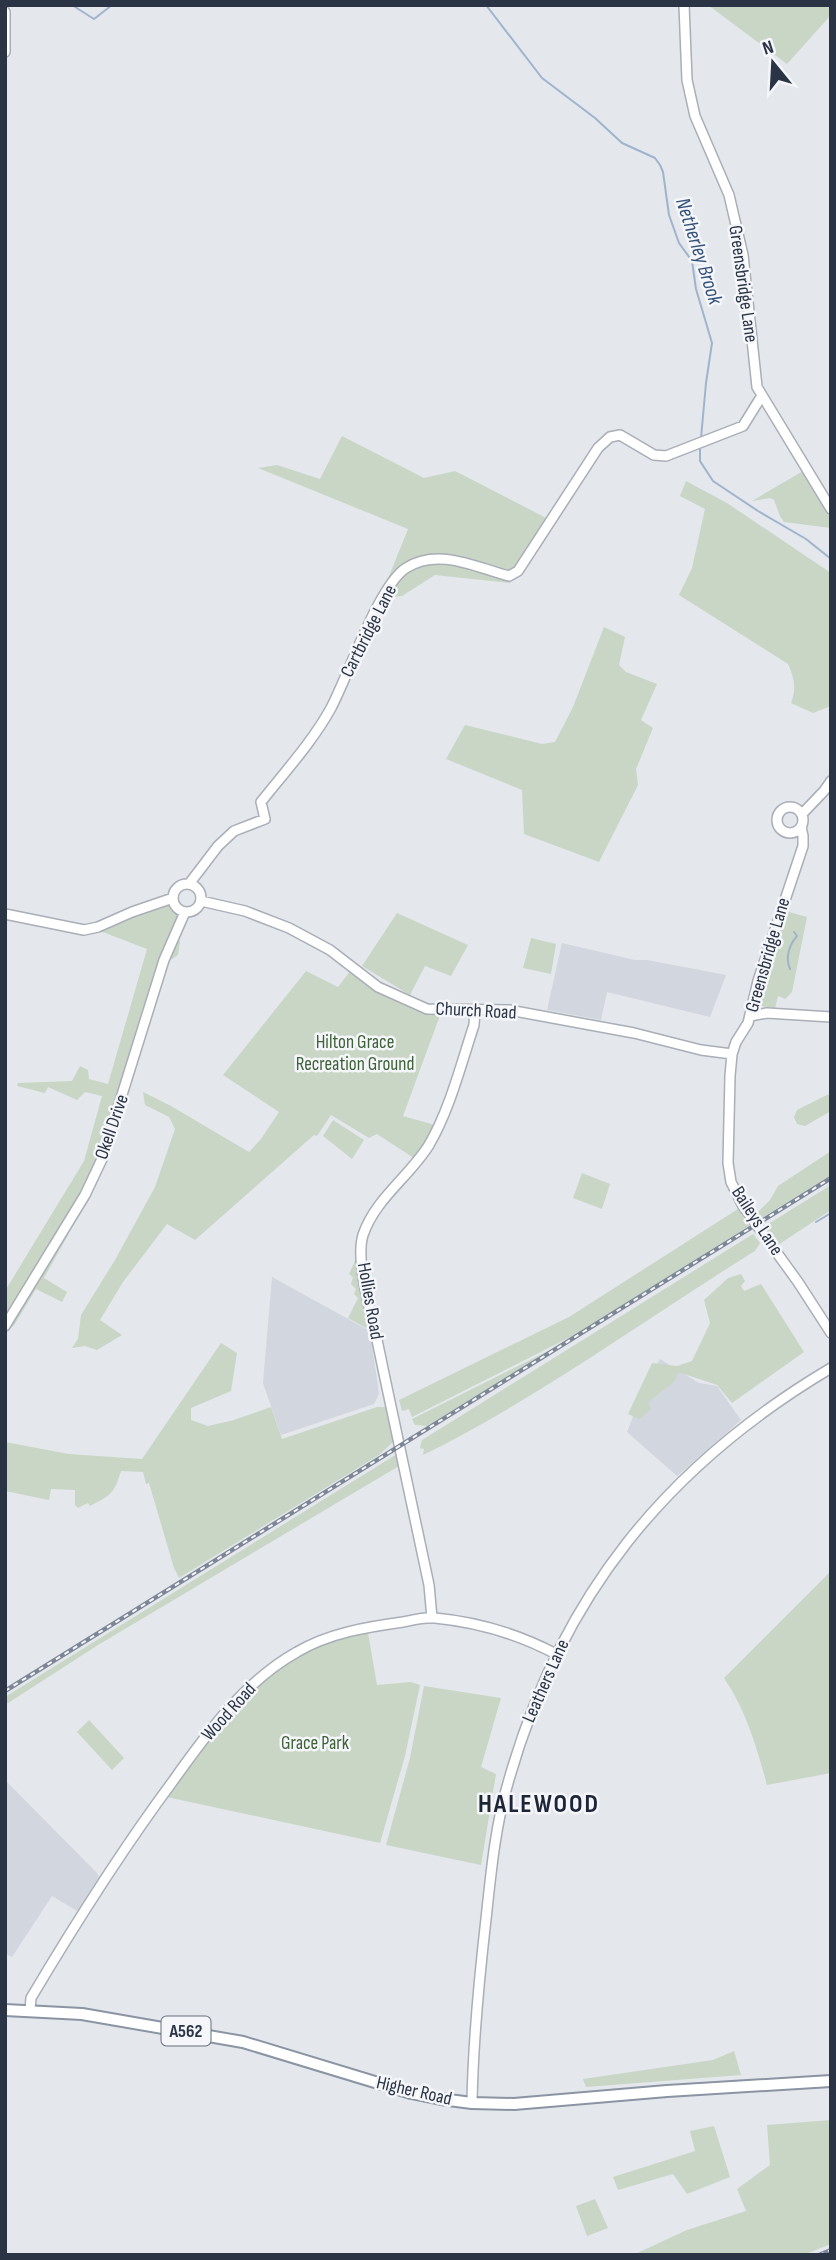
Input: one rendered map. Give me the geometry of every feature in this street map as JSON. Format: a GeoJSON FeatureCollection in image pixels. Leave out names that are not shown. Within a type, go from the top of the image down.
{"type":"FeatureCollection","features":[{"type":"Feature","properties":{"kind":"highway","name":"Higher Road"},"geometry":{"type":"LineString","coordinates":[[5,2010],[82,2014],[243,2042],[411,2093],[472,2103],[514,2104],[831,2081]]}},
{"type":"Feature","properties":{"kind":"street","name":"Greensbridge Lane"},"geometry":{"type":"LineString","coordinates":[[684,5],[689,91],[695,116],[729,195],[741,243],[754,373],[761,397],[831,509]]}},
{"type":"Feature","properties":{"kind":"street"},"geometry":{"type":"LineString","coordinates":[[5,12],[5,52]]}},
{"type":"Feature","properties":{"kind":"street","name":"Cartbridge Lane"},"geometry":{"type":"LineString","coordinates":[[189,884],[218,846],[234,831],[265,819],[261,802],[330,709],[382,598],[406,568],[440,559],[466,561],[509,576],[518,571],[606,439],[620,435],[660,456],[679,452],[743,426],[761,397]]}},
{"type":"Feature","properties":{"kind":"street"},"geometry":{"type":"LineString","coordinates":[[789,833],[801,827],[802,814],[831,781]]}},
{"type":"Feature","properties":{"kind":"street"},"geometry":{"type":"LineString","coordinates":[[799,853],[795,840],[779,828],[777,815],[782,808],[794,807],[818,798]]}},
{"type":"Feature","properties":{"kind":"street"},"geometry":{"type":"LineString","coordinates":[[794,807],[802,814]]}},
{"type":"Feature","properties":{"kind":"street","name":"Greensbridge Lane"},"geometry":{"type":"LineString","coordinates":[[732,1054],[750,1016],[758,981],[803,846],[801,827]]}},
{"type":"Feature","properties":{"kind":"street"},"geometry":{"type":"LineString","coordinates":[[189,884],[197,888],[201,901],[197,908],[184,912],[176,906],[173,898],[177,888],[189,884]]}},
{"type":"Feature","properties":{"kind":"street"},"geometry":{"type":"LineString","coordinates":[[5,914],[84,930],[99,927],[173,898]]}},
{"type":"Feature","properties":{"kind":"street","name":"Church Road"},"geometry":{"type":"LineString","coordinates":[[201,901],[246,911],[289,928],[330,950],[378,988],[427,1009],[509,1010],[732,1054]]}},
{"type":"Feature","properties":{"kind":"street","name":"Okell Drive"},"geometry":{"type":"LineString","coordinates":[[5,1326],[85,1195],[98,1168],[164,960],[184,912]]}},
{"type":"Feature","properties":{"kind":"street","name":"Hollies Road"},"geometry":{"type":"LineString","coordinates":[[432,1618],[429,1586],[371,1312],[361,1261],[361,1245],[364,1233],[381,1202],[423,1153],[438,1126],[474,1025],[475,1009]]}},
{"type":"Feature","properties":{"kind":"street"},"geometry":{"type":"LineString","coordinates":[[750,1016],[767,1013],[831,1017]]}},
{"type":"Feature","properties":{"kind":"street","name":"Baileys Lane"},"geometry":{"type":"LineString","coordinates":[[732,1054],[728,1150],[731,1182],[743,1206],[831,1333]]}},
{"type":"Feature","properties":{"kind":"street","name":"Leathers Lane"},"geometry":{"type":"LineString","coordinates":[[472,2103],[474,2021],[499,1820],[520,1742],[556,1654],[578,1612],[611,1562],[672,1490],[747,1423],[831,1368]]}},
{"type":"Feature","properties":{"kind":"street","name":"Wood Road"},"geometry":{"type":"LineString","coordinates":[[30,2010],[31,1998],[125,1846],[196,1749],[253,1683],[297,1651],[329,1637],[363,1627],[432,1618],[500,1630],[556,1654]]}},
{"type":"Feature","properties":{"kind":"shaded area"},"geometry":{"type":"Polygon","coordinates":[[[562,943],[635,960],[726,975],[710,1017],[607,992],[601,1020],[547,1010],[562,943]]]}},
{"type":"Feature","properties":{"kind":"shaded area"},"geometry":{"type":"Polygon","coordinates":[[[272,1277],[370,1331],[379,1394],[374,1404],[281,1435],[263,1383],[272,1277]]]}},
{"type":"Feature","properties":{"kind":"shaded area"},"geometry":{"type":"Polygon","coordinates":[[[660,1359],[699,1383],[717,1386],[741,1420],[677,1476],[627,1432],[640,1398],[660,1359]]]}},
{"type":"Feature","properties":{"kind":"shaded area"},"geometry":{"type":"Polygon","coordinates":[[[5,1780],[99,1877],[77,1911],[52,1896],[12,1957],[5,1953],[5,1780]]]}},
{"type":"Feature","properties":{"kind":"green space"},"geometry":{"type":"Polygon","coordinates":[[[708,5],[831,5],[831,15],[787,64],[708,5]]]}},
{"type":"Feature","properties":{"kind":"green space"},"geometry":{"type":"Polygon","coordinates":[[[342,436],[424,478],[455,471],[552,521],[510,583],[435,575],[402,596],[385,598],[383,591],[408,529],[258,468],[277,465],[320,479],[342,436]]]}},
{"type":"Feature","properties":{"kind":"green space"},"geometry":{"type":"Polygon","coordinates":[[[803,471],[820,500],[831,509],[831,528],[784,522],[774,500],[770,498],[752,501],[803,471]]]}},
{"type":"Feature","properties":{"kind":"green space"},"geometry":{"type":"Polygon","coordinates":[[[686,481],[727,503],[831,573],[831,706],[813,713],[791,703],[794,683],[788,664],[679,595],[692,568],[705,509],[680,496],[686,481]]]}},
{"type":"Feature","properties":{"kind":"green space"},"geometry":{"type":"Polygon","coordinates":[[[604,627],[625,637],[619,665],[626,672],[657,684],[641,720],[653,728],[636,769],[638,785],[599,862],[524,834],[522,790],[446,759],[465,725],[542,744],[555,742],[573,707],[604,627]]]}},
{"type":"Feature","properties":{"kind":"green space"},"geometry":{"type":"Polygon","coordinates":[[[173,898],[176,907],[185,912],[174,933],[180,942],[178,955],[164,960],[102,1159],[63,1232],[68,1235],[44,1278],[67,1292],[62,1302],[36,1289],[13,1327],[7,1324],[5,1326],[5,1291],[84,1161],[102,1096],[85,1092],[77,1100],[48,1087],[45,1093],[17,1086],[18,1083],[72,1081],[80,1066],[88,1070],[89,1079],[108,1084],[147,949],[100,931],[173,898]]]}},
{"type":"Feature","properties":{"kind":"green space"},"geometry":{"type":"Polygon","coordinates":[[[789,912],[807,917],[792,992],[785,999],[778,996],[775,1008],[761,1006],[757,997],[784,914],[789,912]]]}},
{"type":"Feature","properties":{"kind":"green space"},"geometry":{"type":"Polygon","coordinates":[[[397,913],[468,945],[451,976],[425,966],[410,995],[362,966],[397,913]]]}},
{"type":"Feature","properties":{"kind":"green space"},"geometry":{"type":"Polygon","coordinates":[[[531,938],[556,944],[551,974],[523,968],[531,938]]]}},
{"type":"Feature","properties":{"kind":"green space","name":"Hilton Grace Recreation Ground"},"geometry":{"type":"Polygon","coordinates":[[[351,970],[386,996],[427,1009],[442,1010],[403,1116],[438,1126],[417,1160],[377,1134],[369,1138],[331,1115],[317,1136],[314,1135],[195,1240],[167,1224],[123,1282],[100,1320],[122,1335],[97,1350],[85,1346],[72,1348],[78,1339],[81,1315],[155,1187],[175,1129],[169,1117],[145,1105],[143,1092],[249,1152],[279,1112],[223,1075],[306,971],[338,987],[351,970]]]}},
{"type":"Feature","properties":{"kind":"green space"},"geometry":{"type":"Polygon","coordinates":[[[831,1093],[831,1111],[805,1126],[797,1124],[794,1117],[797,1110],[831,1093]]]}},
{"type":"Feature","properties":{"kind":"green space"},"geometry":{"type":"Polygon","coordinates":[[[333,1120],[364,1140],[352,1159],[323,1136],[333,1120]]]}},
{"type":"Feature","properties":{"kind":"green space"},"geometry":{"type":"Polygon","coordinates":[[[831,1151],[831,1175],[760,1219],[756,1214],[770,1200],[778,1186],[831,1151]]]}},
{"type":"Feature","properties":{"kind":"green space"},"geometry":{"type":"Polygon","coordinates":[[[582,1173],[610,1184],[602,1209],[573,1198],[582,1173]]]}},
{"type":"Feature","properties":{"kind":"green space"},"geometry":{"type":"Polygon","coordinates":[[[831,1185],[831,1210],[778,1245],[765,1226],[831,1185]]]}},
{"type":"Feature","properties":{"kind":"green space"},"geometry":{"type":"Polygon","coordinates":[[[738,1209],[749,1226],[580,1332],[412,1417],[409,1409],[402,1411],[399,1400],[569,1317],[738,1209]]]}},
{"type":"Feature","properties":{"kind":"green space"},"geometry":{"type":"Polygon","coordinates":[[[753,1234],[760,1243],[755,1251],[508,1409],[423,1455],[424,1449],[420,1448],[422,1440],[753,1234]]]}},
{"type":"Feature","properties":{"kind":"green space"},"geometry":{"type":"Polygon","coordinates":[[[355,1261],[361,1261],[375,1333],[348,1318],[358,1298],[354,1294],[356,1289],[351,1284],[353,1277],[349,1274],[355,1261]]]}},
{"type":"Feature","properties":{"kind":"green space"},"geometry":{"type":"Polygon","coordinates":[[[741,1274],[745,1281],[741,1286],[744,1291],[761,1284],[804,1352],[732,1403],[717,1385],[678,1372],[675,1381],[648,1402],[651,1409],[639,1419],[628,1414],[652,1363],[677,1366],[692,1361],[710,1323],[704,1300],[728,1278],[741,1274]]]}},
{"type":"Feature","properties":{"kind":"green space"},"geometry":{"type":"Polygon","coordinates":[[[221,1343],[237,1353],[231,1391],[191,1408],[191,1420],[208,1426],[271,1407],[282,1439],[377,1407],[387,1407],[394,1441],[379,1455],[179,1578],[149,1483],[146,1484],[143,1472],[121,1471],[114,1489],[107,1496],[90,1506],[88,1503],[78,1508],[75,1505],[75,1490],[51,1489],[49,1500],[5,1491],[5,1442],[69,1454],[142,1459],[221,1343]]]}},
{"type":"Feature","properties":{"kind":"green space"},"geometry":{"type":"Polygon","coordinates":[[[562,1344],[427,1426],[415,1425],[412,1419],[562,1344]]]}},
{"type":"Feature","properties":{"kind":"green space"},"geometry":{"type":"Polygon","coordinates":[[[397,1454],[399,1466],[98,1645],[5,1705],[5,1697],[397,1454]]]}},
{"type":"Feature","properties":{"kind":"green space"},"geometry":{"type":"Polygon","coordinates":[[[831,1571],[831,1773],[767,1785],[745,1716],[724,1678],[831,1571]]]}},
{"type":"Feature","properties":{"kind":"green space","name":"Grace Park"},"geometry":{"type":"Polygon","coordinates":[[[367,1627],[377,1685],[411,1682],[420,1685],[405,1756],[380,1843],[162,1796],[250,1687],[302,1649],[367,1627]]]}},
{"type":"Feature","properties":{"kind":"green space"},"geometry":{"type":"Polygon","coordinates":[[[424,1686],[501,1698],[481,1767],[496,1774],[481,1865],[386,1845],[410,1758],[424,1686]]]}},
{"type":"Feature","properties":{"kind":"green space"},"geometry":{"type":"Polygon","coordinates":[[[89,1720],[124,1758],[112,1770],[77,1732],[89,1720]]]}},
{"type":"Feature","properties":{"kind":"green space"},"geometry":{"type":"Polygon","coordinates":[[[734,2051],[741,2075],[586,2087],[583,2079],[713,2060],[734,2051]]]}},
{"type":"Feature","properties":{"kind":"green space"},"geometry":{"type":"Polygon","coordinates":[[[831,2120],[831,2244],[803,2255],[633,2255],[687,2230],[746,2211],[737,2189],[770,2165],[767,2125],[831,2120]]]}},
{"type":"Feature","properties":{"kind":"green space"},"geometry":{"type":"Polygon","coordinates":[[[714,2126],[730,2177],[687,2194],[673,2174],[618,2190],[613,2177],[695,2151],[690,2131],[714,2126]]]}},
{"type":"Feature","properties":{"kind":"green space"},"geometry":{"type":"Polygon","coordinates":[[[595,2199],[608,2228],[587,2236],[576,2206],[595,2199]]]}},
{"type":"Feature","properties":{"kind":"waterway"},"geometry":{"type":"LineString","coordinates":[[72,5],[94,19],[112,5]]}},
{"type":"Feature","properties":{"kind":"waterway","name":"Netherley Brook"},"geometry":{"type":"LineString","coordinates":[[486,5],[542,78],[595,118],[622,143],[655,158],[660,165],[669,215],[679,243],[692,261],[696,289],[712,343],[701,438]]}},
{"type":"Feature","properties":{"kind":"waterway","name":"Netherley Brook"},"geometry":{"type":"LineString","coordinates":[[700,447],[700,461],[713,481],[806,539],[831,559]]}},
{"type":"Feature","properties":{"kind":"waterway"},"geometry":{"type":"LineString","coordinates":[[790,969],[788,956],[797,936],[794,932]]}},
{"type":"Feature","properties":{"kind":"waterway"},"geometry":{"type":"LineString","coordinates":[[816,1222],[831,1213]]}},
{"type":"Feature","properties":{"kind":"railway"},"geometry":{"type":"LineString","coordinates":[[5,1691],[831,1178]]}},
{"type":"Feature","properties":{"kind":"railway"},"geometry":{"type":"LineString","coordinates":[[819,2255],[831,2250]]}},
{"type":"Feature","properties":{"kind":"district","name":"HALEWOOD"},"geometry":{"type":"Point","coordinates":[539,1804]}}]}
